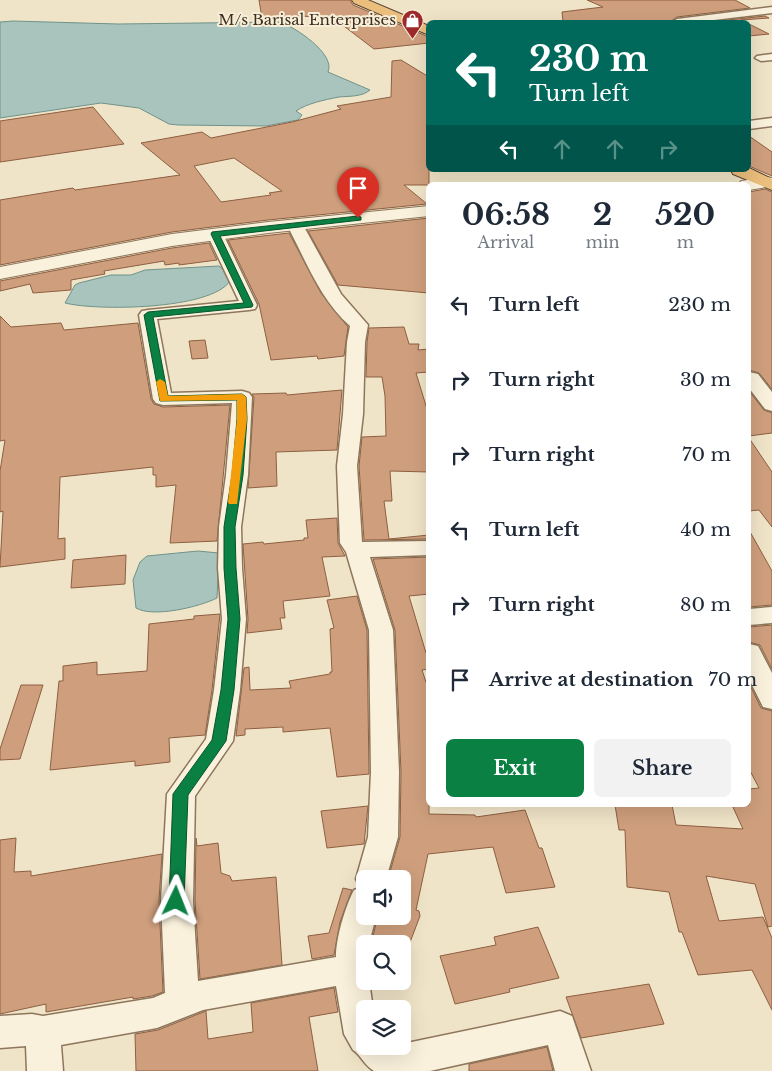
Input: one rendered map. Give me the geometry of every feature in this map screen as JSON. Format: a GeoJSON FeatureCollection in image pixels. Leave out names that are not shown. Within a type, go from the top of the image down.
{"type":"FeatureCollection","features":[{"type":"Feature","properties":{"kind":"highway"},"geometry":{"type":"LineString","coordinates":[[358,0],[426,30]]}},
{"type":"Feature","properties":{"kind":"highway"},"geometry":{"type":"LineString","coordinates":[[386,0],[432,20]]}},
{"type":"Feature","properties":{"kind":"highway"},"geometry":{"type":"LineString","coordinates":[[751,160],[770,178]]}},
{"type":"Feature","properties":{"kind":"highway"},"geometry":{"type":"LineString","coordinates":[[747,172],[770,178]]}},
{"type":"Feature","properties":{"kind":"street"},"geometry":{"type":"LineString","coordinates":[[734,3],[741,14]]}},
{"type":"Feature","properties":{"kind":"street"},"geometry":{"type":"LineString","coordinates":[[693,20],[741,14],[771,7]]}},
{"type":"Feature","properties":{"kind":"street"},"geometry":{"type":"LineString","coordinates":[[751,125],[772,122]]}},
{"type":"Feature","properties":{"kind":"street"},"geometry":{"type":"LineString","coordinates":[[751,184],[770,178]]}},
{"type":"Feature","properties":{"kind":"street"},"geometry":{"type":"LineString","coordinates":[[0,272],[72,259],[118,248],[215,234],[426,211]]}},
{"type":"Feature","properties":{"kind":"street"},"geometry":{"type":"LineString","coordinates":[[295,225],[341,306],[352,320],[359,325],[353,414],[347,466],[351,543],[357,551],[381,630],[386,772],[383,837],[374,870]]}},
{"type":"Feature","properties":{"kind":"street"},"geometry":{"type":"LineString","coordinates":[[182,1000],[176,901],[180,794],[219,741],[228,690],[234,619],[230,568],[230,527],[237,475],[242,397],[163,399],[148,315],[249,305],[215,234]]}},
{"type":"Feature","properties":{"kind":"street"},"geometry":{"type":"LineString","coordinates":[[751,378],[772,405]]}},
{"type":"Feature","properties":{"kind":"street"},"geometry":{"type":"LineString","coordinates":[[357,551],[426,548]]}},
{"type":"Feature","properties":{"kind":"street"},"geometry":{"type":"LineString","coordinates":[[751,617],[772,615]]}},
{"type":"Feature","properties":{"kind":"street"},"geometry":{"type":"LineString","coordinates":[[751,658],[760,686]]}},
{"type":"Feature","properties":{"kind":"street"},"geometry":{"type":"LineString","coordinates":[[356,1008],[352,948],[358,925]]}},
{"type":"Feature","properties":{"kind":"street"},"geometry":{"type":"LineString","coordinates":[[0,1032],[32,1030],[43,1032],[157,1013],[182,1000],[353,968]]}},
{"type":"Feature","properties":{"kind":"street"},"geometry":{"type":"LineString","coordinates":[[379,1055],[393,1063],[560,1027],[573,1071]]}},
{"type":"Feature","properties":{"kind":"street"},"geometry":{"type":"LineString","coordinates":[[43,1032],[45,1071]]}},
{"type":"Feature","properties":{"kind":"water"},"geometry":{"type":"Polygon","coordinates":[[[0,22],[118,24],[280,22],[295,29],[313,42],[326,57],[329,65],[328,72],[370,90],[359,95],[339,97],[311,104],[296,111],[302,115],[298,120],[266,126],[169,124],[139,108],[101,103],[0,118],[0,22]]]}},
{"type":"Feature","properties":{"kind":"water"},"geometry":{"type":"Polygon","coordinates":[[[219,266],[225,271],[230,281],[219,291],[201,298],[178,303],[126,307],[80,306],[65,303],[75,285],[111,275],[131,275],[145,270],[219,266]]]}},
{"type":"Feature","properties":{"kind":"water"},"geometry":{"type":"Polygon","coordinates":[[[198,551],[219,553],[217,598],[188,608],[164,612],[144,611],[136,608],[133,580],[140,562],[147,556],[198,551]]]}},
{"type":"Feature","properties":{"kind":"building"},"geometry":{"type":"Polygon","coordinates":[[[259,0],[350,0],[353,5],[424,35],[426,36],[426,43],[374,49],[332,17],[294,16],[262,18],[259,0]]]}},
{"type":"Feature","properties":{"kind":"building"},"geometry":{"type":"Polygon","coordinates":[[[587,0],[735,0],[750,8],[677,17],[673,20],[563,20],[562,12],[603,7],[587,0]]]}},
{"type":"Feature","properties":{"kind":"building"},"geometry":{"type":"Polygon","coordinates":[[[765,16],[769,18],[741,20],[728,20],[765,16]]]}},
{"type":"Feature","properties":{"kind":"building"},"geometry":{"type":"Polygon","coordinates":[[[751,25],[769,34],[751,36],[751,25]]]}},
{"type":"Feature","properties":{"kind":"building"},"geometry":{"type":"Polygon","coordinates":[[[401,60],[426,75],[426,172],[429,172],[429,182],[426,182],[426,185],[404,185],[426,204],[172,232],[0,265],[0,200],[73,188],[75,190],[180,175],[141,143],[202,132],[211,138],[292,122],[341,109],[337,106],[391,97],[392,61],[401,60]],[[234,158],[194,166],[221,202],[271,195],[269,193],[282,191],[234,158]]]}},
{"type":"Feature","properties":{"kind":"building"},"geometry":{"type":"Polygon","coordinates":[[[93,107],[124,144],[0,162],[0,121],[93,107]]]}},
{"type":"Feature","properties":{"kind":"building"},"geometry":{"type":"Polygon","coordinates":[[[751,137],[772,152],[772,176],[751,167],[751,137]]]}},
{"type":"Feature","properties":{"kind":"building"},"geometry":{"type":"Polygon","coordinates":[[[765,189],[772,192],[772,389],[759,373],[751,371],[751,192],[765,189]]]}},
{"type":"Feature","properties":{"kind":"building"},"geometry":{"type":"Polygon","coordinates":[[[426,218],[426,293],[338,285],[308,231],[426,218]]]}},
{"type":"Feature","properties":{"kind":"building"},"geometry":{"type":"Polygon","coordinates":[[[289,233],[321,293],[348,327],[344,356],[318,359],[317,356],[271,360],[259,304],[228,240],[289,233]]]}},
{"type":"Feature","properties":{"kind":"building"},"geometry":{"type":"Polygon","coordinates":[[[209,243],[217,260],[179,265],[179,263],[165,265],[164,261],[104,271],[105,274],[71,280],[71,290],[33,293],[30,284],[0,291],[0,281],[172,248],[209,243]]]}},
{"type":"Feature","properties":{"kind":"building"},"geometry":{"type":"Polygon","coordinates":[[[0,316],[11,327],[61,323],[64,330],[138,323],[151,399],[154,404],[163,407],[230,405],[217,541],[170,543],[176,485],[156,487],[156,475],[153,475],[153,467],[60,477],[58,539],[65,538],[65,559],[0,567],[3,511],[0,512],[0,471],[5,440],[0,441],[0,316]]]}},
{"type":"Feature","properties":{"kind":"building"},"geometry":{"type":"Polygon","coordinates":[[[404,327],[409,344],[419,344],[418,350],[426,349],[426,372],[416,373],[426,406],[426,472],[390,471],[392,501],[384,501],[389,539],[426,535],[426,539],[364,540],[359,466],[362,437],[386,436],[385,396],[382,377],[366,377],[369,328],[404,327]]]}},
{"type":"Feature","properties":{"kind":"building"},"geometry":{"type":"Polygon","coordinates":[[[205,340],[208,358],[192,359],[189,341],[205,340]]]}},
{"type":"Feature","properties":{"kind":"building"},"geometry":{"type":"Polygon","coordinates":[[[342,390],[337,450],[276,452],[277,486],[248,488],[254,397],[252,394],[286,393],[287,395],[342,390]]]}},
{"type":"Feature","properties":{"kind":"building"},"geometry":{"type":"Polygon","coordinates":[[[751,394],[764,410],[772,413],[772,433],[751,436],[751,394]]]}},
{"type":"Feature","properties":{"kind":"building"},"geometry":{"type":"Polygon","coordinates":[[[751,441],[772,472],[772,527],[759,510],[751,511],[751,441]]]}},
{"type":"Feature","properties":{"kind":"building"},"geometry":{"type":"Polygon","coordinates":[[[337,518],[338,543],[345,556],[322,557],[330,596],[283,601],[285,618],[280,618],[282,629],[247,633],[248,619],[243,544],[304,540],[304,538],[308,538],[306,520],[337,518]]]}},
{"type":"Feature","properties":{"kind":"building"},"geometry":{"type":"Polygon","coordinates":[[[751,534],[772,571],[772,605],[751,607],[751,534]]]}},
{"type":"Feature","properties":{"kind":"building"},"geometry":{"type":"Polygon","coordinates":[[[126,555],[125,584],[71,588],[73,560],[126,555]]]}},
{"type":"Feature","properties":{"kind":"building"},"geometry":{"type":"Polygon","coordinates":[[[426,557],[426,594],[409,596],[426,653],[426,669],[422,670],[426,682],[426,807],[429,807],[429,814],[475,815],[476,817],[525,810],[539,848],[542,848],[555,887],[506,893],[493,847],[428,854],[416,910],[419,911],[420,916],[411,940],[411,935],[373,935],[376,925],[411,925],[411,870],[391,870],[400,837],[401,772],[395,630],[373,559],[426,557]]]}},
{"type":"Feature","properties":{"kind":"building"},"geometry":{"type":"Polygon","coordinates":[[[357,596],[367,630],[369,774],[337,777],[330,728],[283,732],[283,727],[245,729],[245,735],[236,736],[244,668],[249,667],[250,690],[291,688],[289,681],[330,674],[332,672],[330,629],[334,628],[327,600],[357,596]]]}},
{"type":"Feature","properties":{"kind":"building"},"geometry":{"type":"Polygon","coordinates":[[[220,614],[205,735],[169,738],[170,762],[135,766],[135,761],[50,770],[59,681],[63,681],[63,666],[97,662],[97,675],[147,671],[149,624],[194,619],[194,616],[220,614]]]}},
{"type":"Feature","properties":{"kind":"building"},"geometry":{"type":"Polygon","coordinates":[[[772,625],[772,669],[760,645],[751,643],[751,627],[772,625]]]}},
{"type":"Feature","properties":{"kind":"building"},"geometry":{"type":"Polygon","coordinates":[[[21,685],[43,685],[20,759],[0,760],[0,749],[21,685]]]}},
{"type":"Feature","properties":{"kind":"building"},"geometry":{"type":"Polygon","coordinates":[[[751,687],[761,708],[772,711],[772,926],[768,927],[755,884],[706,876],[719,921],[763,917],[772,938],[772,1010],[752,970],[698,975],[682,932],[679,932],[669,892],[627,887],[625,830],[619,830],[615,807],[672,807],[676,825],[743,829],[733,807],[751,807],[751,789],[759,788],[751,773],[751,687]]]}},
{"type":"Feature","properties":{"kind":"building"},"geometry":{"type":"Polygon","coordinates":[[[368,806],[364,844],[327,848],[321,811],[368,806]]]}},
{"type":"Feature","properties":{"kind":"building"},"geometry":{"type":"Polygon","coordinates":[[[16,838],[14,872],[31,871],[31,876],[162,854],[159,901],[163,992],[152,996],[133,999],[133,997],[46,1012],[46,1004],[0,1014],[0,840],[16,838]]]}},
{"type":"Feature","properties":{"kind":"building"},"geometry":{"type":"Polygon","coordinates":[[[196,838],[197,846],[218,843],[221,873],[230,876],[232,881],[276,877],[282,965],[200,979],[195,901],[196,838]]]}},
{"type":"Feature","properties":{"kind":"building"},"geometry":{"type":"Polygon","coordinates":[[[343,888],[352,890],[340,922],[334,955],[312,959],[308,936],[329,933],[343,888]]]}},
{"type":"Feature","properties":{"kind":"building"},"geometry":{"type":"Polygon","coordinates":[[[538,927],[559,978],[509,989],[510,992],[455,1004],[440,956],[496,945],[494,937],[538,927]]]}},
{"type":"Feature","properties":{"kind":"building"},"geometry":{"type":"Polygon","coordinates":[[[649,984],[664,1024],[581,1038],[566,997],[649,984]]]}},
{"type":"Feature","properties":{"kind":"building"},"geometry":{"type":"Polygon","coordinates":[[[334,988],[338,1012],[309,1017],[318,1071],[136,1071],[135,1034],[158,1030],[206,1011],[208,1039],[253,1032],[251,1003],[334,988]]]}},
{"type":"Feature","properties":{"kind":"building"},"geometry":{"type":"Polygon","coordinates":[[[547,1047],[553,1071],[469,1071],[469,1064],[547,1047]]]}},
{"type":"Feature","properties":{"kind":"slow traffic"},"geometry":{"type":"LineString","coordinates":[[160,382],[163,399],[242,397],[242,419],[233,502]]}},
{"type":"Feature","properties":{"kind":"place","name":"M/s Barisal Enterprises"},"geometry":{"type":"Point","coordinates":[412,39]}},
{"type":"Feature","properties":{"kind":"route"},"geometry":{"type":"LineString","coordinates":[[176,901],[180,794],[219,741],[228,690],[234,619],[230,568],[230,527],[237,475],[242,397],[163,399],[148,315],[249,305],[215,234],[358,218]]}}]}
